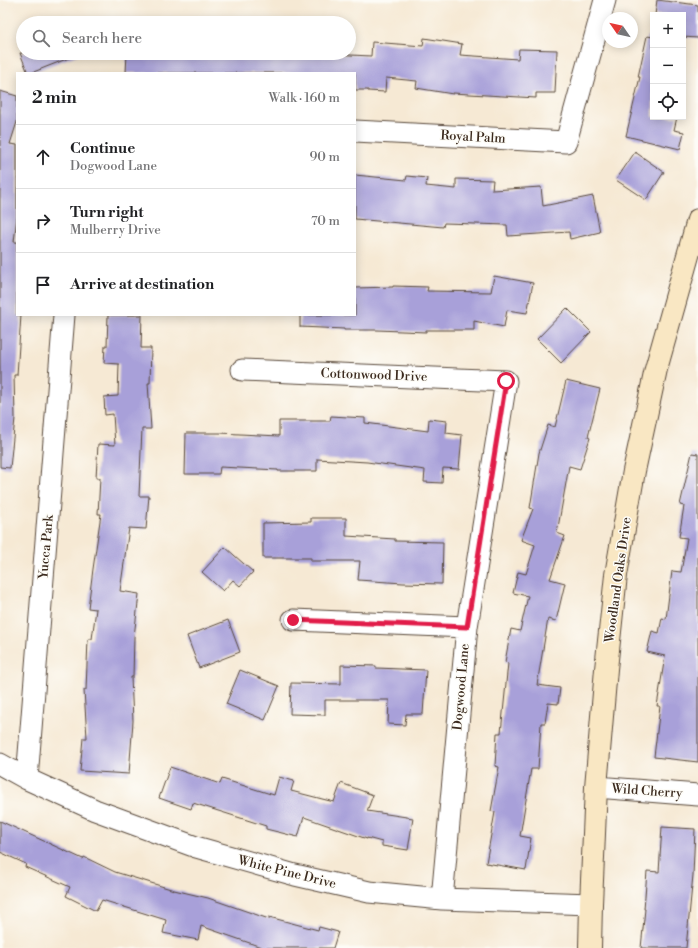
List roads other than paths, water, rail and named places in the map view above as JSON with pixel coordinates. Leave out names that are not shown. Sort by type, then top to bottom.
[{"type":"street","name":"Royal Palm","points":[[356,131],[566,142],[605,0]]},
{"type":"street","name":"Woodland Oaks Drive","points":[[590,948],[590,904],[596,787],[616,575],[634,471],[656,369],[698,220]]},
{"type":"street","name":"Yucca Park","points":[[27,779],[64,316]]},
{"type":"street","name":"Cottonwood Drive","points":[[242,370],[506,381]]},
{"type":"street","name":"Dogwood Lane","points":[[442,899],[467,627],[506,381]]},
{"type":"street","points":[[293,620],[467,627]]},
{"type":"street","name":"White Pine Drive","points":[[0,764],[27,779],[96,810],[196,848],[295,875],[369,892],[442,899],[590,904]]},
{"type":"street","name":"Wild Cherry","points":[[596,787],[698,795]]}]
